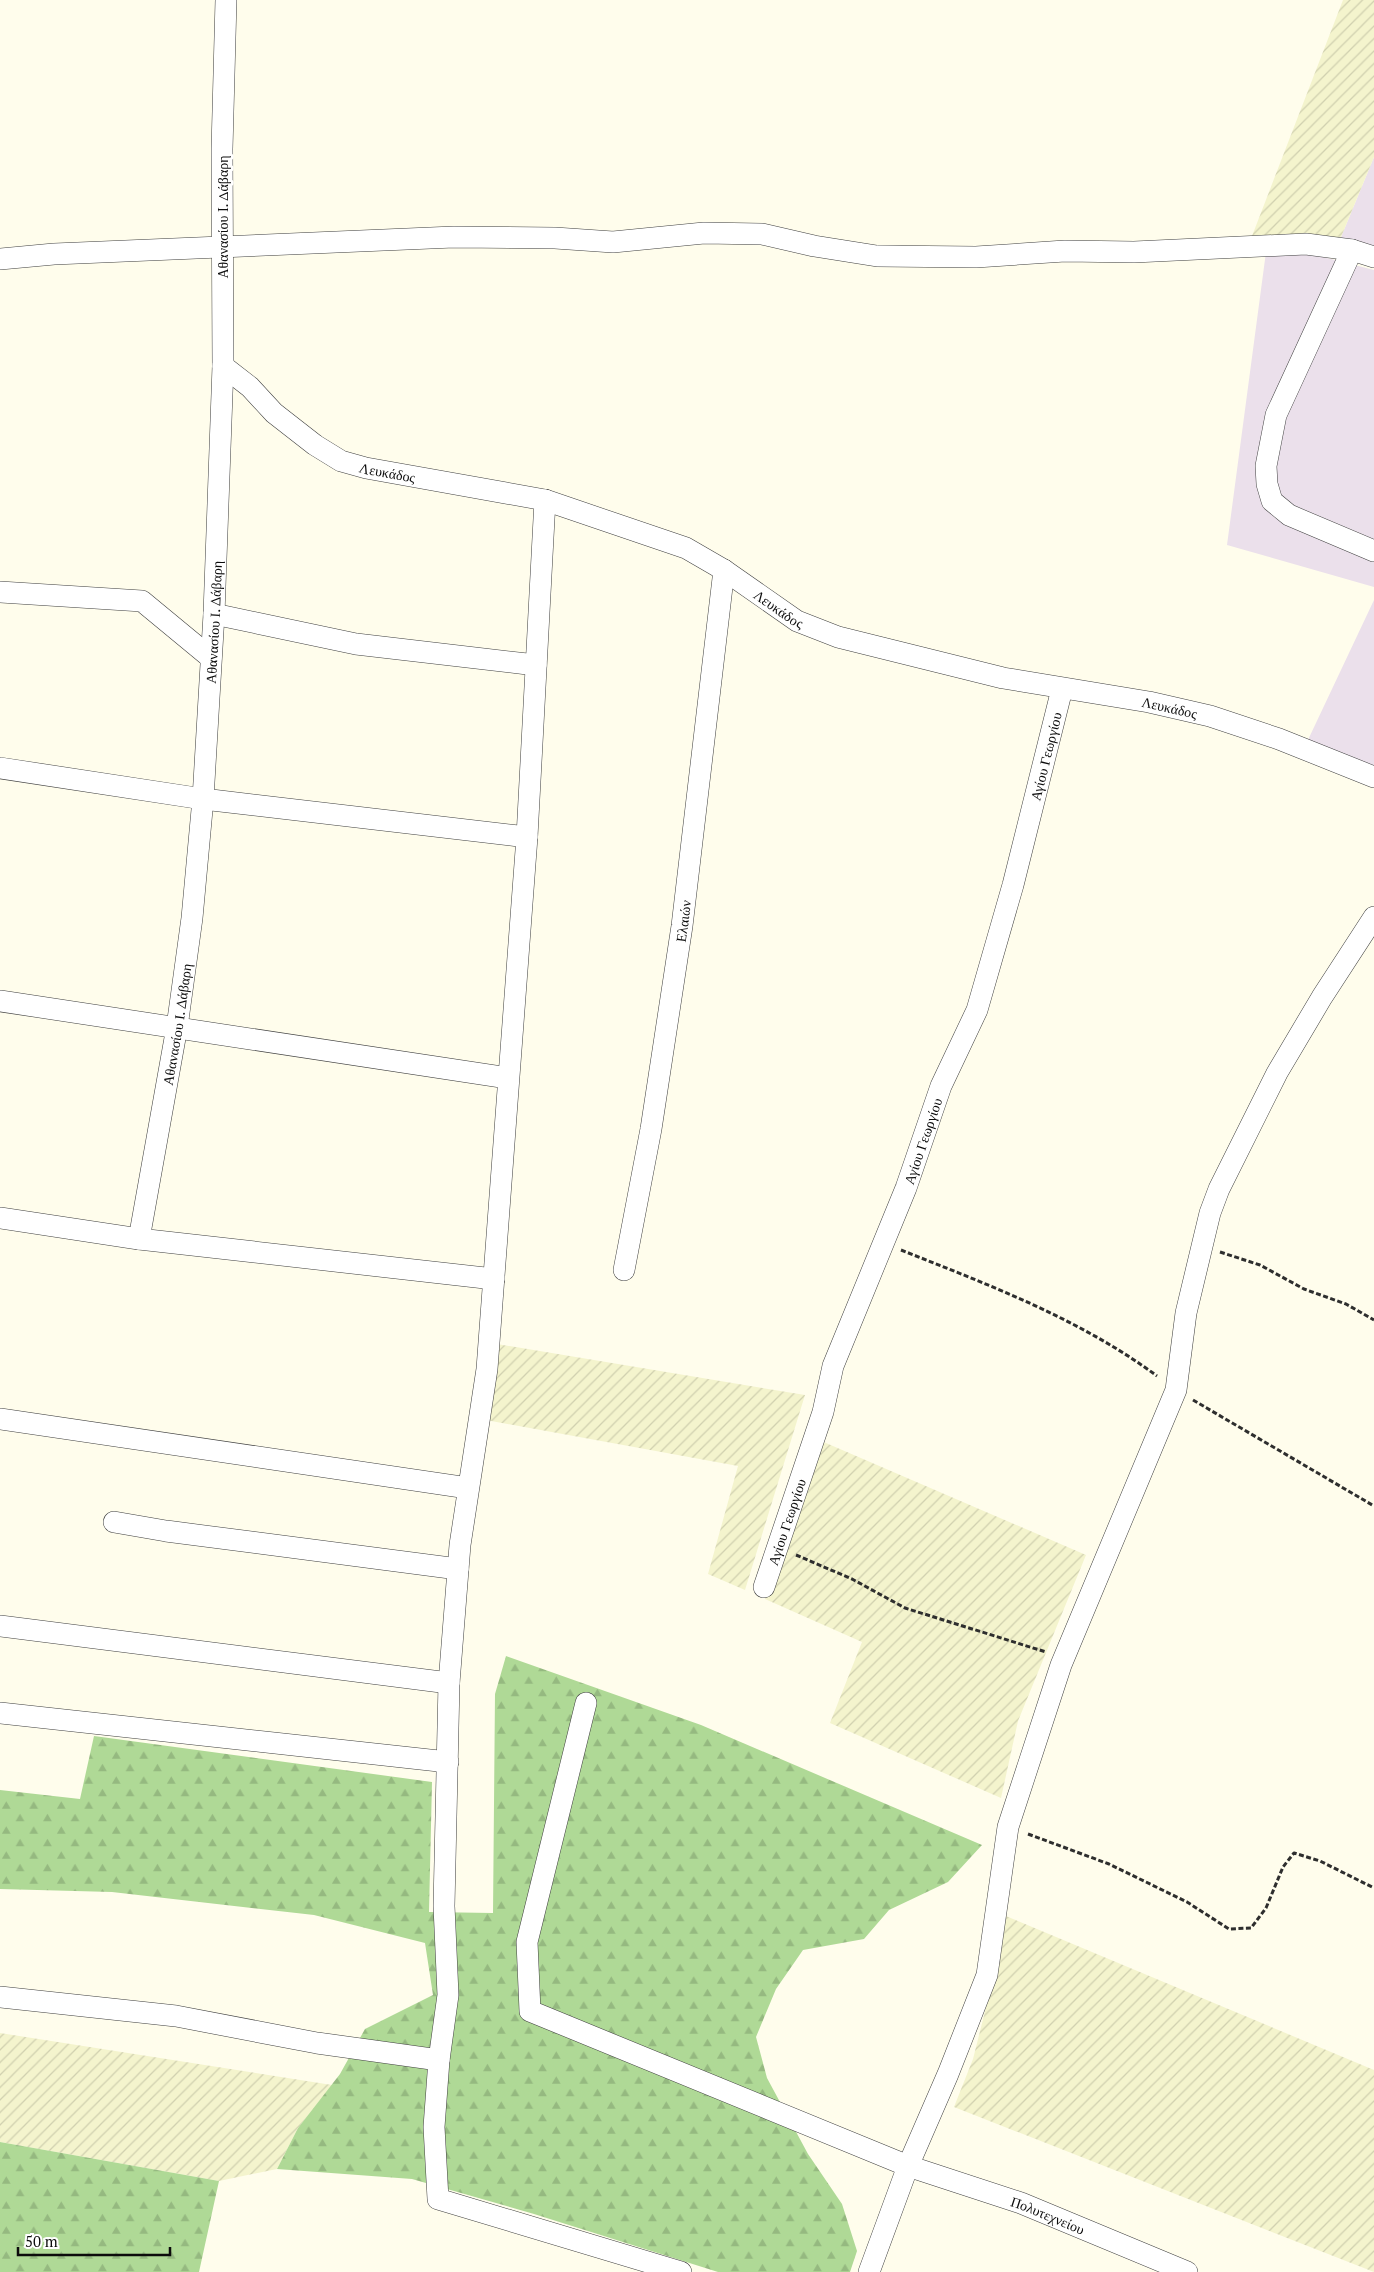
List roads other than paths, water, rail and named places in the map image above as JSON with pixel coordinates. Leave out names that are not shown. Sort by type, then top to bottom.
[{"type":"street","name":"Αθανασίου Ι. Δάβαρη","points":[[139,1239],[177,1027],[192,918],[203,799],[212,658],[223,366],[222,246],[226,0]]},
{"type":"street","points":[[0,259],[54,254],[454,237],[555,238],[613,242],[704,233],[762,234],[814,246],[877,256],[976,257],[1065,251],[1134,252],[1306,244],[1352,250],[1374,257]]},
{"type":"street","points":[[1352,250],[1276,416],[1266,466],[1267,484],[1272,501],[1289,515],[1374,551]]},
{"type":"street","name":"Λευκάδος","points":[[223,366],[250,387],[274,414],[340,461],[375,470],[545,500],[686,548],[724,570],[798,621],[838,637],[1003,678],[1149,702],[1210,716],[1279,739],[1374,777]]},
{"type":"street","points":[[545,500],[527,837],[487,1369],[468,1488],[458,1569],[449,1683],[444,1906],[448,1995],[439,2060],[434,2127],[438,2199],[681,2272]]},
{"type":"street","name":"Ελαιών","points":[[624,1270],[651,1128],[682,926],[704,725],[724,570]]},
{"type":"street","points":[[0,592],[142,601],[212,658]]},
{"type":"street","points":[[214,614],[356,644],[536,665]]},
{"type":"street","name":"Αγίου Γεωργίου","points":[[764,1587],[823,1412],[833,1366],[906,1188],[941,1086],[977,1010],[1018,867],[1062,689]]},
{"type":"street","points":[[0,768],[203,799],[527,837]]},
{"type":"street","points":[[869,2272],[908,2166],[948,2074],[987,1975],[1008,1827],[1064,1657],[1176,1390],[1186,1313],[1210,1213],[1218,1189],[1277,1073],[1322,996],[1374,917]]},
{"type":"street","points":[[0,1002],[508,1078]]},
{"type":"street","points":[[0,1218],[139,1239],[494,1279]]},
{"type":"street","points":[[0,1419],[468,1488]]},
{"type":"street","points":[[114,1522],[166,1531],[458,1569]]},
{"type":"street","points":[[0,1626],[449,1683]]},
{"type":"street","name":"Πολυτεχνείου","points":[[586,1703],[527,1942],[530,2011],[908,2166],[1021,2203],[1187,2272]]},
{"type":"street","points":[[0,1713],[448,1762]]},
{"type":"street","points":[[0,1997],[176,2016],[317,2043],[439,2060]]}]
